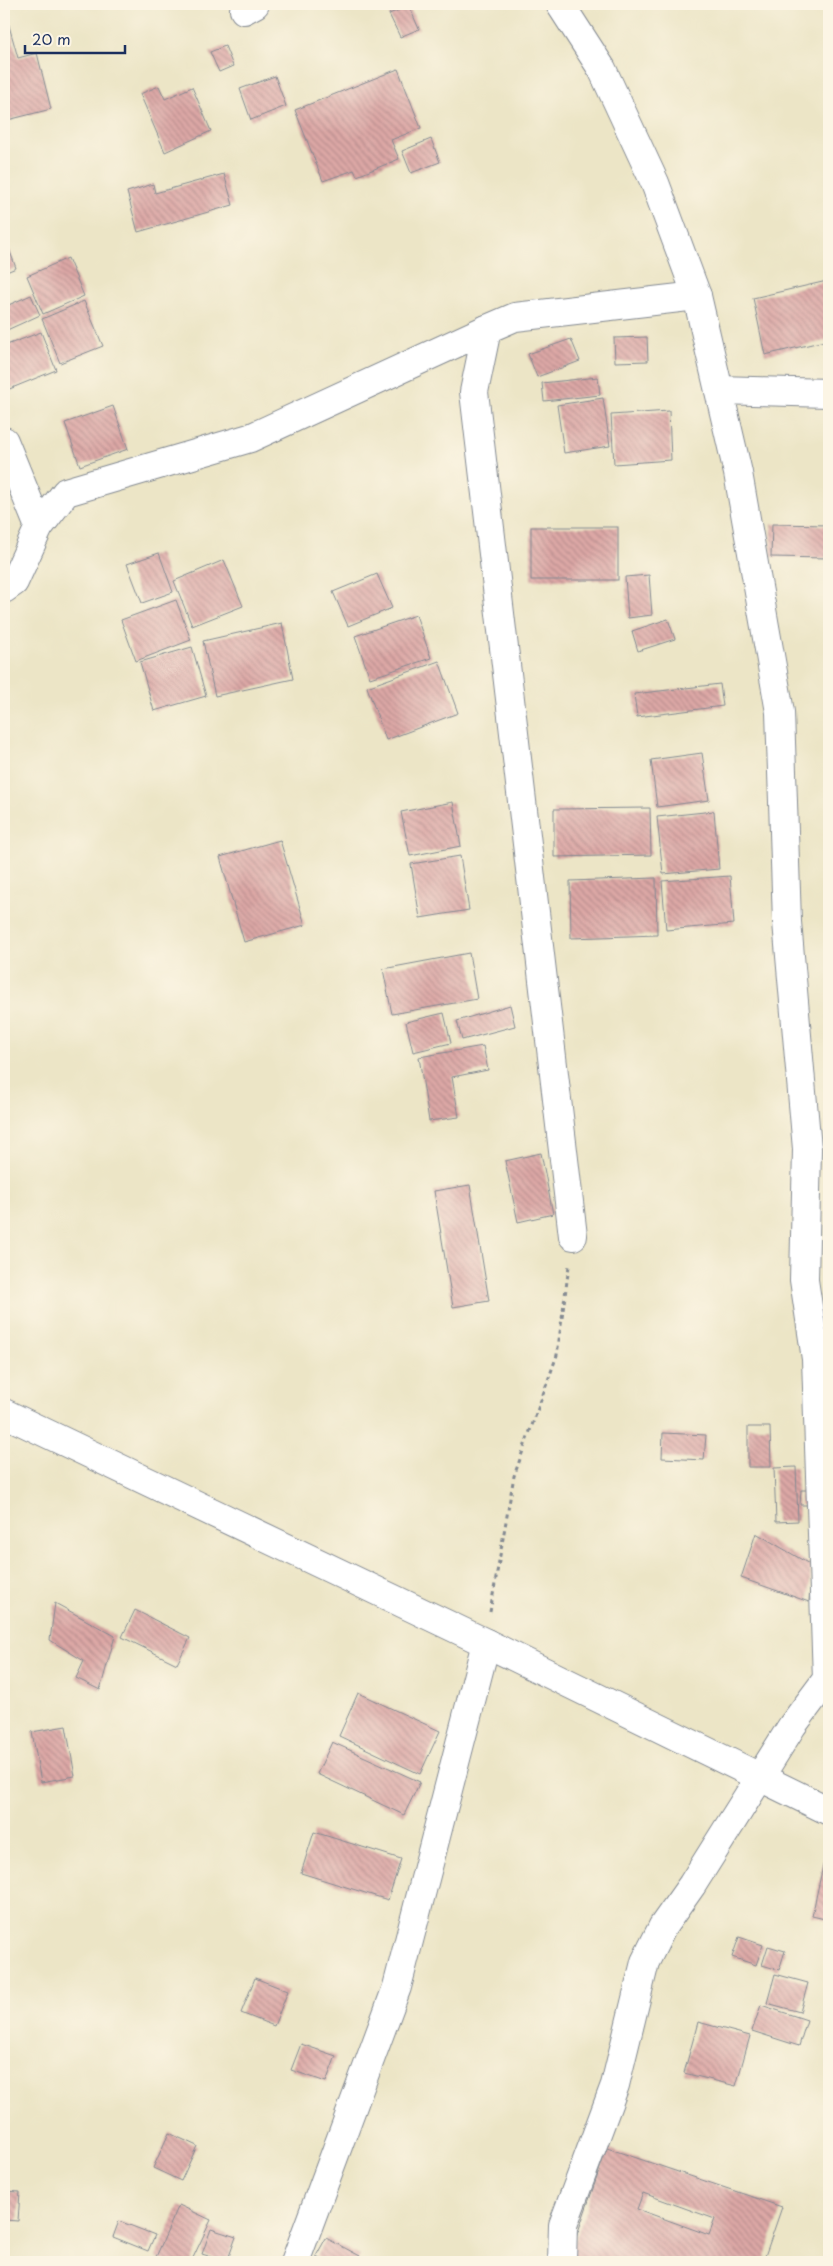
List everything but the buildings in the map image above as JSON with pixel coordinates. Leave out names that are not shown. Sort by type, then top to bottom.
[{"type":"street","points":[[560,4],[602,69],[655,183],[697,296],[738,473],[780,712],[787,922],[807,1149],[804,1280],[816,1359],[827,1610],[827,1679],[792,1726],[692,1885],[663,1926],[645,1962],[615,2085],[563,2225],[562,2262]]},
{"type":"street","points":[[4,589],[14,582],[39,528],[66,492],[250,438],[516,317],[697,296]]},
{"type":"street","points":[[487,329],[474,392],[573,1236]]},
{"type":"street","points":[[719,390],[829,393]]},
{"type":"street","points":[[4,441],[39,528]]},
{"type":"street","points":[[4,1412],[486,1643],[829,1811]]},
{"type":"street","points":[[295,2262],[397,1987],[486,1643]]},
{"type":"path","points":[[486,1643],[514,1476],[558,1355],[573,1236]]}]
